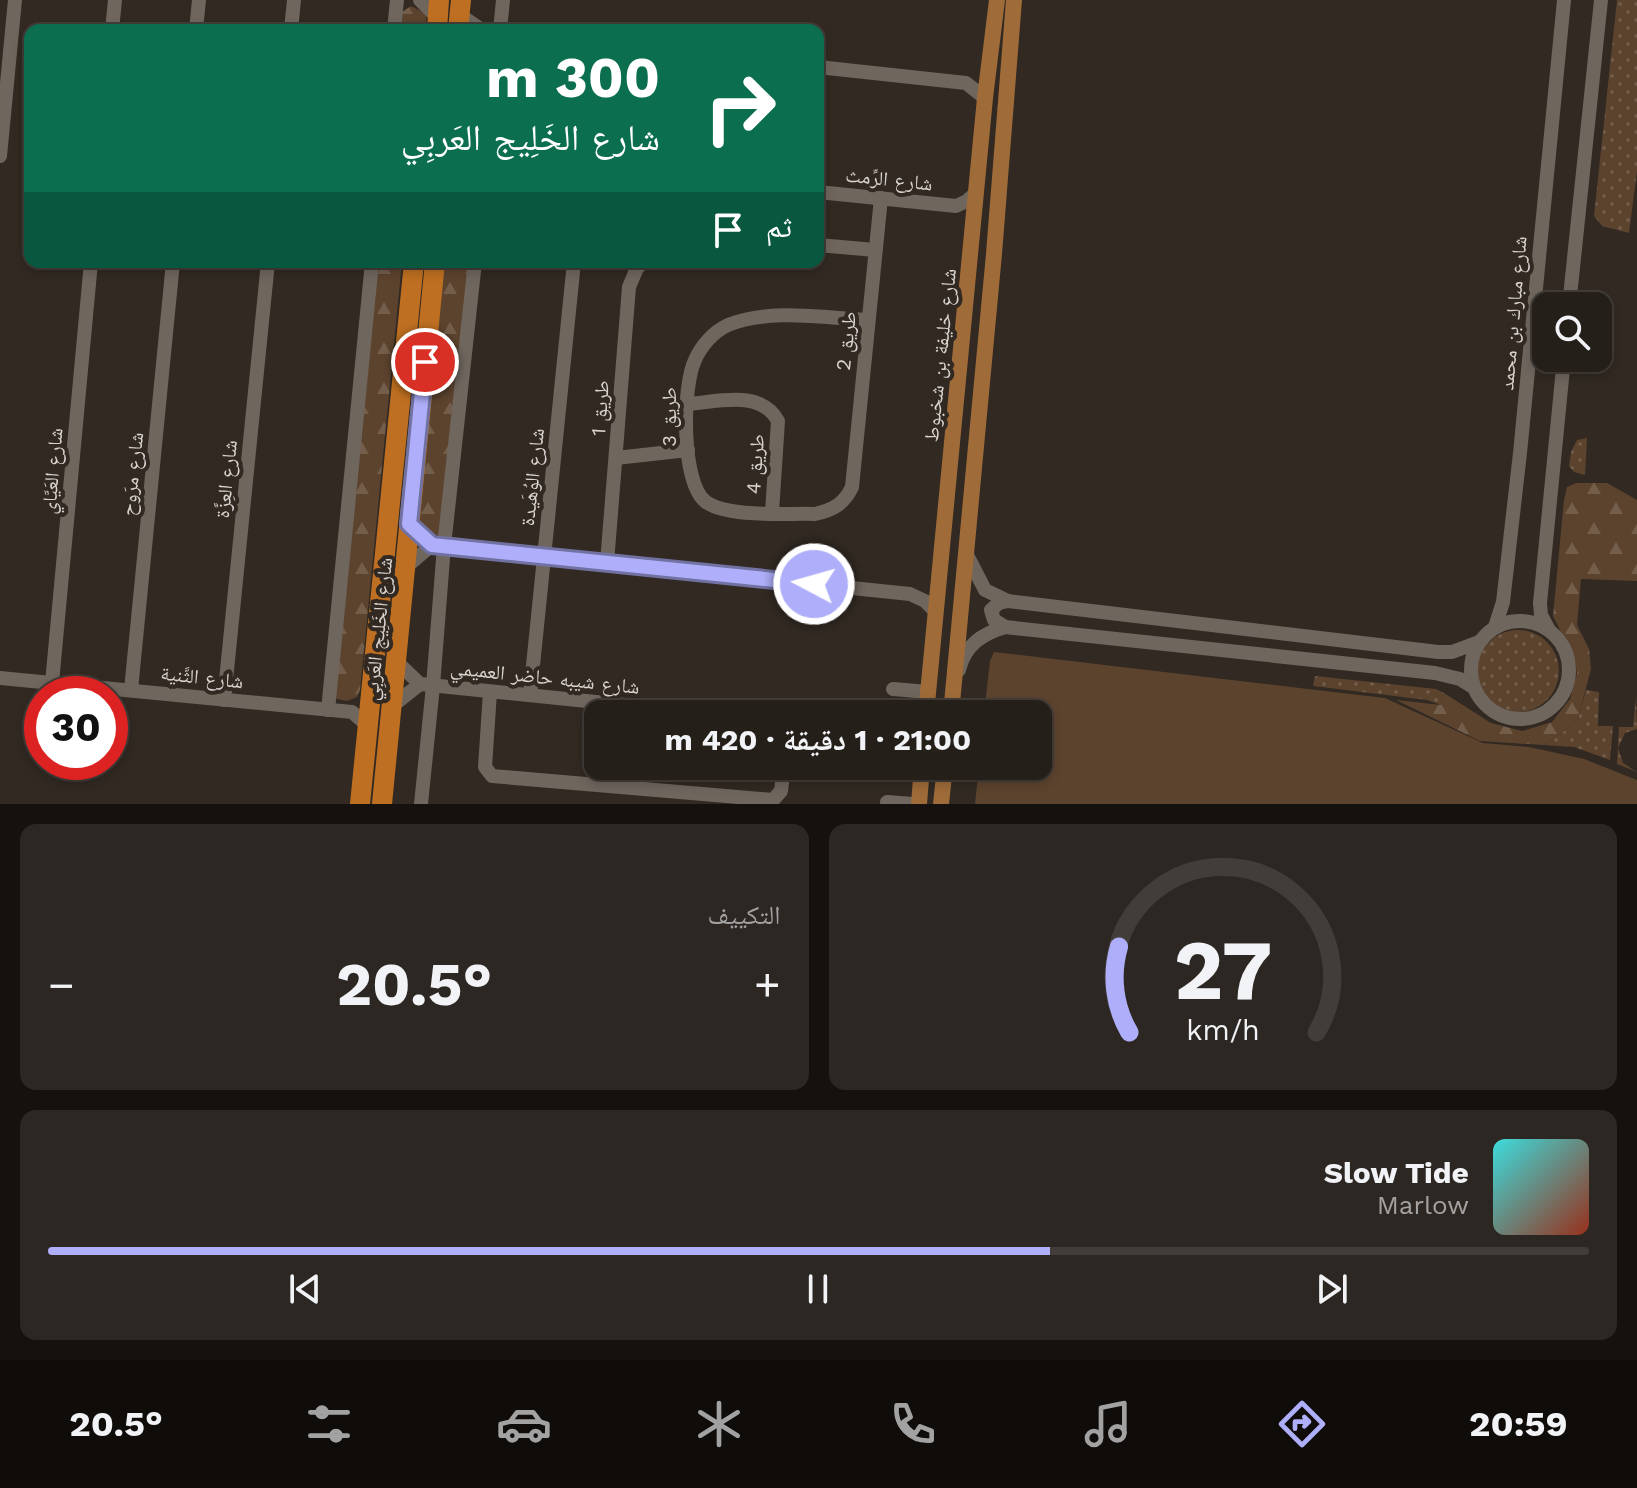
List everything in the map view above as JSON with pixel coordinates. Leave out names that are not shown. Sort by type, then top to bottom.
[{"type":"highway","name":"شارع الخَلِيج العَربِي","points":[[360,804],[413,268]]},
{"type":"highway","name":"شارع الخَلِيج العَربِي","points":[[382,804],[434,268]]},
{"type":"main road","name":"شارع خليفة بن شخبوط","points":[[927,700],[997,0]]},
{"type":"main road","points":[[953,700],[1014,0]]},
{"type":"main road","points":[[916,804],[920,780]]},
{"type":"main road","points":[[941,804],[944,780]]},
{"type":"street","points":[[0,156],[15,0]]},
{"type":"street","points":[[113,24],[115,0]]},
{"type":"street","points":[[197,24],[199,0]]},
{"type":"street","points":[[292,24],[294,0]]},
{"type":"street","points":[[395,24],[397,0]]},
{"type":"street","points":[[420,0],[438,16]]},
{"type":"street","points":[[501,24],[503,0]]},
{"type":"street","name":"شارع مبارك بن محمد","points":[[1495,627],[1503,602],[1564,0]]},
{"type":"street","points":[[1570,292],[1601,0]]},
{"type":"street","points":[[824,68],[966,83],[978,78],[989,67]]},
{"type":"street","points":[[966,83],[985,98]]},
{"type":"street","name":"شارع الرِّمث","points":[[824,193],[956,206],[977,192]]},
{"type":"street","name":"طريق 2","points":[[852,487],[881,198]]},
{"type":"street","name":"شارع الرِّمث","points":[[956,206],[973,223]]},
{"type":"street","points":[[824,246],[875,250]]},
{"type":"street","name":"شارع العَيَّاي","points":[[53,676],[90,268]]},
{"type":"street","name":"شارع مرَوح","points":[[131,690],[172,268]]},
{"type":"street","name":"شارع العِزَّة","points":[[224,700],[267,268]]},
{"type":"street","name":"شارع الخَلِيج العَربِي","points":[[328,710],[371,268]]},
{"type":"street","points":[[421,804],[426,685],[438,545],[474,268]]},
{"type":"street","name":"شارع الوُهَيدة","points":[[530,695],[573,268]]},
{"type":"street","name":"طريق 1","points":[[607,563],[629,287],[637,268]]},
{"type":"street","name":"طريق 3","points":[[852,487],[839,505],[815,514],[729,510],[704,500],[697,492],[691,475],[687,404],[693,363],[712,336],[727,326],[749,319],[777,317],[868,320]]},
{"type":"street","points":[[1549,630],[1522,621],[1495,627],[1479,642],[1472,656],[1470,672],[1473,687],[1481,702],[1494,713],[1510,719],[1527,720],[1549,710],[1565,691],[1569,675],[1564,650],[1543,620],[1540,603],[1563,372]]},
{"type":"street","name":"طريق 4","points":[[687,404],[739,400],[762,403],[772,411],[778,421],[772,512]]},
{"type":"street","points":[[616,458],[688,450]]},
{"type":"street","points":[[409,524],[438,545],[910,594],[925,601],[936,612]]},
{"type":"street","points":[[405,568],[438,545]]},
{"type":"street","points":[[966,551],[982,586],[1008,601],[1438,652],[1452,652],[1479,642]]},
{"type":"street","points":[[910,594],[930,584],[940,571]]},
{"type":"street","points":[[1008,601],[999,603],[991,610],[994,620],[1005,627],[1435,673],[1460,679],[1473,687]]},
{"type":"street","points":[[953,700],[960,664],[966,651],[982,636],[1005,627]]},
{"type":"street","points":[[396,661],[426,685]]},
{"type":"street","name":"شارع الثَّنية","points":[[0,678],[24,680]]},
{"type":"street","points":[[391,707],[426,685]]},
{"type":"street","name":"شارع شيبه حاضر العميمي","points":[[426,685],[584,701]]},
{"type":"street","points":[[893,689],[928,692]]},
{"type":"street","name":"شارع الثَّنية","points":[[128,690],[352,712]]},
{"type":"street","points":[[490,692],[485,767],[492,776],[773,800],[781,791],[782,780]]},
{"type":"street","points":[[368,726],[352,712],[371,698]]},
{"type":"street","points":[[887,800],[916,804]]},
{"type":"green space","points":[[1617,0],[1637,0],[1637,171],[1629,233],[1602,226],[1594,216]]},
{"type":"green space","points":[[411,6],[427,14],[426,24],[395,24],[396,16]]},
{"type":"green space","points":[[371,268],[401,268],[360,690],[357,697],[347,701],[337,699],[331,691]]},
{"type":"green space","points":[[442,268],[471,268],[440,535],[426,536],[416,521]]},
{"type":"green space","points":[[1587,438],[1585,475],[1574,472],[1569,466],[1577,440]]},
{"type":"green space","points":[[1576,483],[1607,483],[1637,500],[1637,581],[1581,579],[1577,625],[1589,649],[1591,669],[1577,722],[1544,745],[1480,741],[1396,700],[1441,705],[1444,693],[1491,723],[1522,731],[1552,722],[1570,699],[1577,673],[1575,660],[1553,616],[1564,500],[1567,487]]},
{"type":"green space","points":[[1518,630],[1534,633],[1547,642],[1556,655],[1559,671],[1556,687],[1547,700],[1534,709],[1518,712],[1502,709],[1489,700],[1480,687],[1477,671],[1480,655],[1489,642],[1502,633]]},
{"type":"green space","points":[[994,652],[1385,698],[1483,743],[1529,747],[1584,759],[1637,780],[1637,804],[975,804],[978,780],[1052,780],[1052,700],[986,700]]},
{"type":"green space","points":[[1315,676],[1436,689],[1444,693],[1441,705],[1427,700],[1313,686]]},
{"type":"green space","points":[[1586,690],[1599,692],[1598,726],[1613,726],[1610,760],[1574,747],[1544,745],[1577,722]]},
{"type":"green space","points":[[1636,697],[1637,729],[1625,733],[1618,748],[1623,763],[1637,772],[1617,764],[1619,727],[1633,727]]},
{"type":"route","points":[[425,362],[409,524],[432,545],[814,584]]}]
